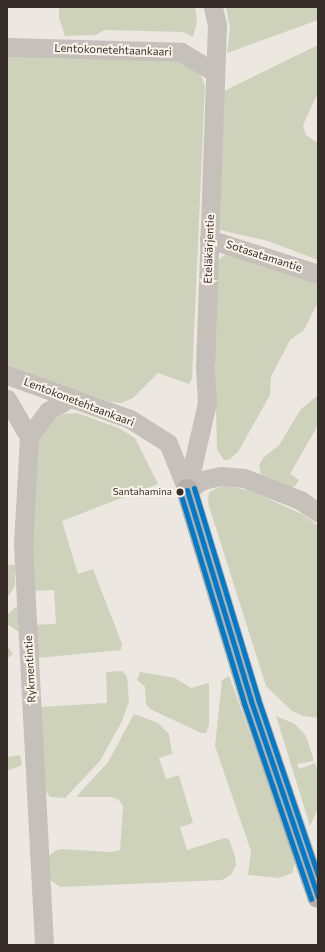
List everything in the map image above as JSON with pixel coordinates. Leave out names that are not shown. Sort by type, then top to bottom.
[{"type":"main road","points":[[187,490],[252,705],[318,897]]},
{"type":"street","name":"Eteläkärjentie","points":[[187,490],[207,403],[205,368],[209,239],[214,148],[214,72],[217,25],[213,7]]},
{"type":"street","name":"Lentokonetehtaankaari","points":[[7,47],[181,52],[214,72]]},
{"type":"street","name":"Sotasatamantie","points":[[209,239],[318,274]]},
{"type":"street","name":"Lentokonetehtaankaari","points":[[7,375],[130,419],[168,443],[187,490]]},
{"type":"street","points":[[7,399],[29,438],[48,411],[71,397]]},
{"type":"street","name":"Rykmentintie","points":[[29,438],[23,544],[44,945]]},
{"type":"street","points":[[187,490],[203,480],[221,476],[244,478],[300,500],[318,512]]},
{"type":"green space","points":[[59,7],[195,7],[197,22],[193,37],[183,32],[104,30],[96,35],[65,36],[59,18]]},
{"type":"green space","points":[[226,7],[318,7],[318,20],[227,53],[230,28]]},
{"type":"green space","points":[[318,45],[318,93],[303,125],[306,135],[318,143],[318,260],[268,241],[220,230],[222,92]]},
{"type":"green space","points":[[7,57],[175,60],[200,73],[205,85],[192,379],[189,384],[158,373],[133,398],[121,403],[111,402],[7,367]]},
{"type":"green space","points":[[227,253],[318,283],[318,302],[304,330],[290,340],[271,377],[270,395],[238,452],[229,460],[224,460],[217,450],[214,316],[217,261]]},
{"type":"green space","points":[[318,395],[318,425],[290,474],[299,480],[296,485],[292,488],[261,476],[259,465],[264,457],[279,445],[301,409]]},
{"type":"green space","points":[[77,413],[119,428],[135,438],[158,484],[62,521],[78,574],[93,569],[122,644],[121,650],[37,658],[31,625],[56,624],[54,590],[29,591],[34,468],[38,443],[44,430],[53,420],[64,414]]},
{"type":"green space","points":[[224,485],[251,491],[304,515],[318,526],[318,718],[303,716],[292,711],[266,686],[208,503],[209,492]]},
{"type":"green space","points":[[7,565],[15,565],[15,586],[7,598]]},
{"type":"green space","points":[[18,605],[19,632],[7,624],[7,615]]},
{"type":"green space","points":[[7,646],[13,654],[7,659]]},
{"type":"green space","points":[[122,671],[127,676],[129,701],[122,721],[100,761],[65,798],[50,797],[41,784],[40,707],[107,703],[106,672]]},
{"type":"green space","points":[[140,672],[175,678],[191,688],[209,683],[209,725],[206,733],[201,733],[150,709],[146,704],[145,687],[137,680]]},
{"type":"green space","points":[[229,676],[296,859],[292,873],[279,878],[248,875],[251,851],[215,746],[222,680]]},
{"type":"green space","points":[[134,714],[158,723],[169,734],[172,754],[159,758],[166,779],[179,775],[193,823],[180,827],[187,850],[225,838],[229,839],[235,856],[236,865],[231,875],[222,880],[60,887],[49,879],[46,868],[49,856],[55,851],[61,849],[111,852],[120,850],[123,806],[119,800],[111,797],[76,797],[108,762]]},
{"type":"green space","points":[[276,716],[295,724],[306,736],[314,761],[297,764],[299,769],[315,763],[318,772],[318,809],[310,826]]},
{"type":"green space","points":[[20,755],[22,765],[7,771],[7,757]]},
{"type":"transit line","points":[[194,488],[258,699],[318,875]]},
{"type":"transit line","points":[[187,490],[251,701],[318,897]]},
{"type":"transit line","points":[[180,492],[244,703],[311,899]]},
{"type":"place","name":"Santahamina","points":[[180,492]]}]
